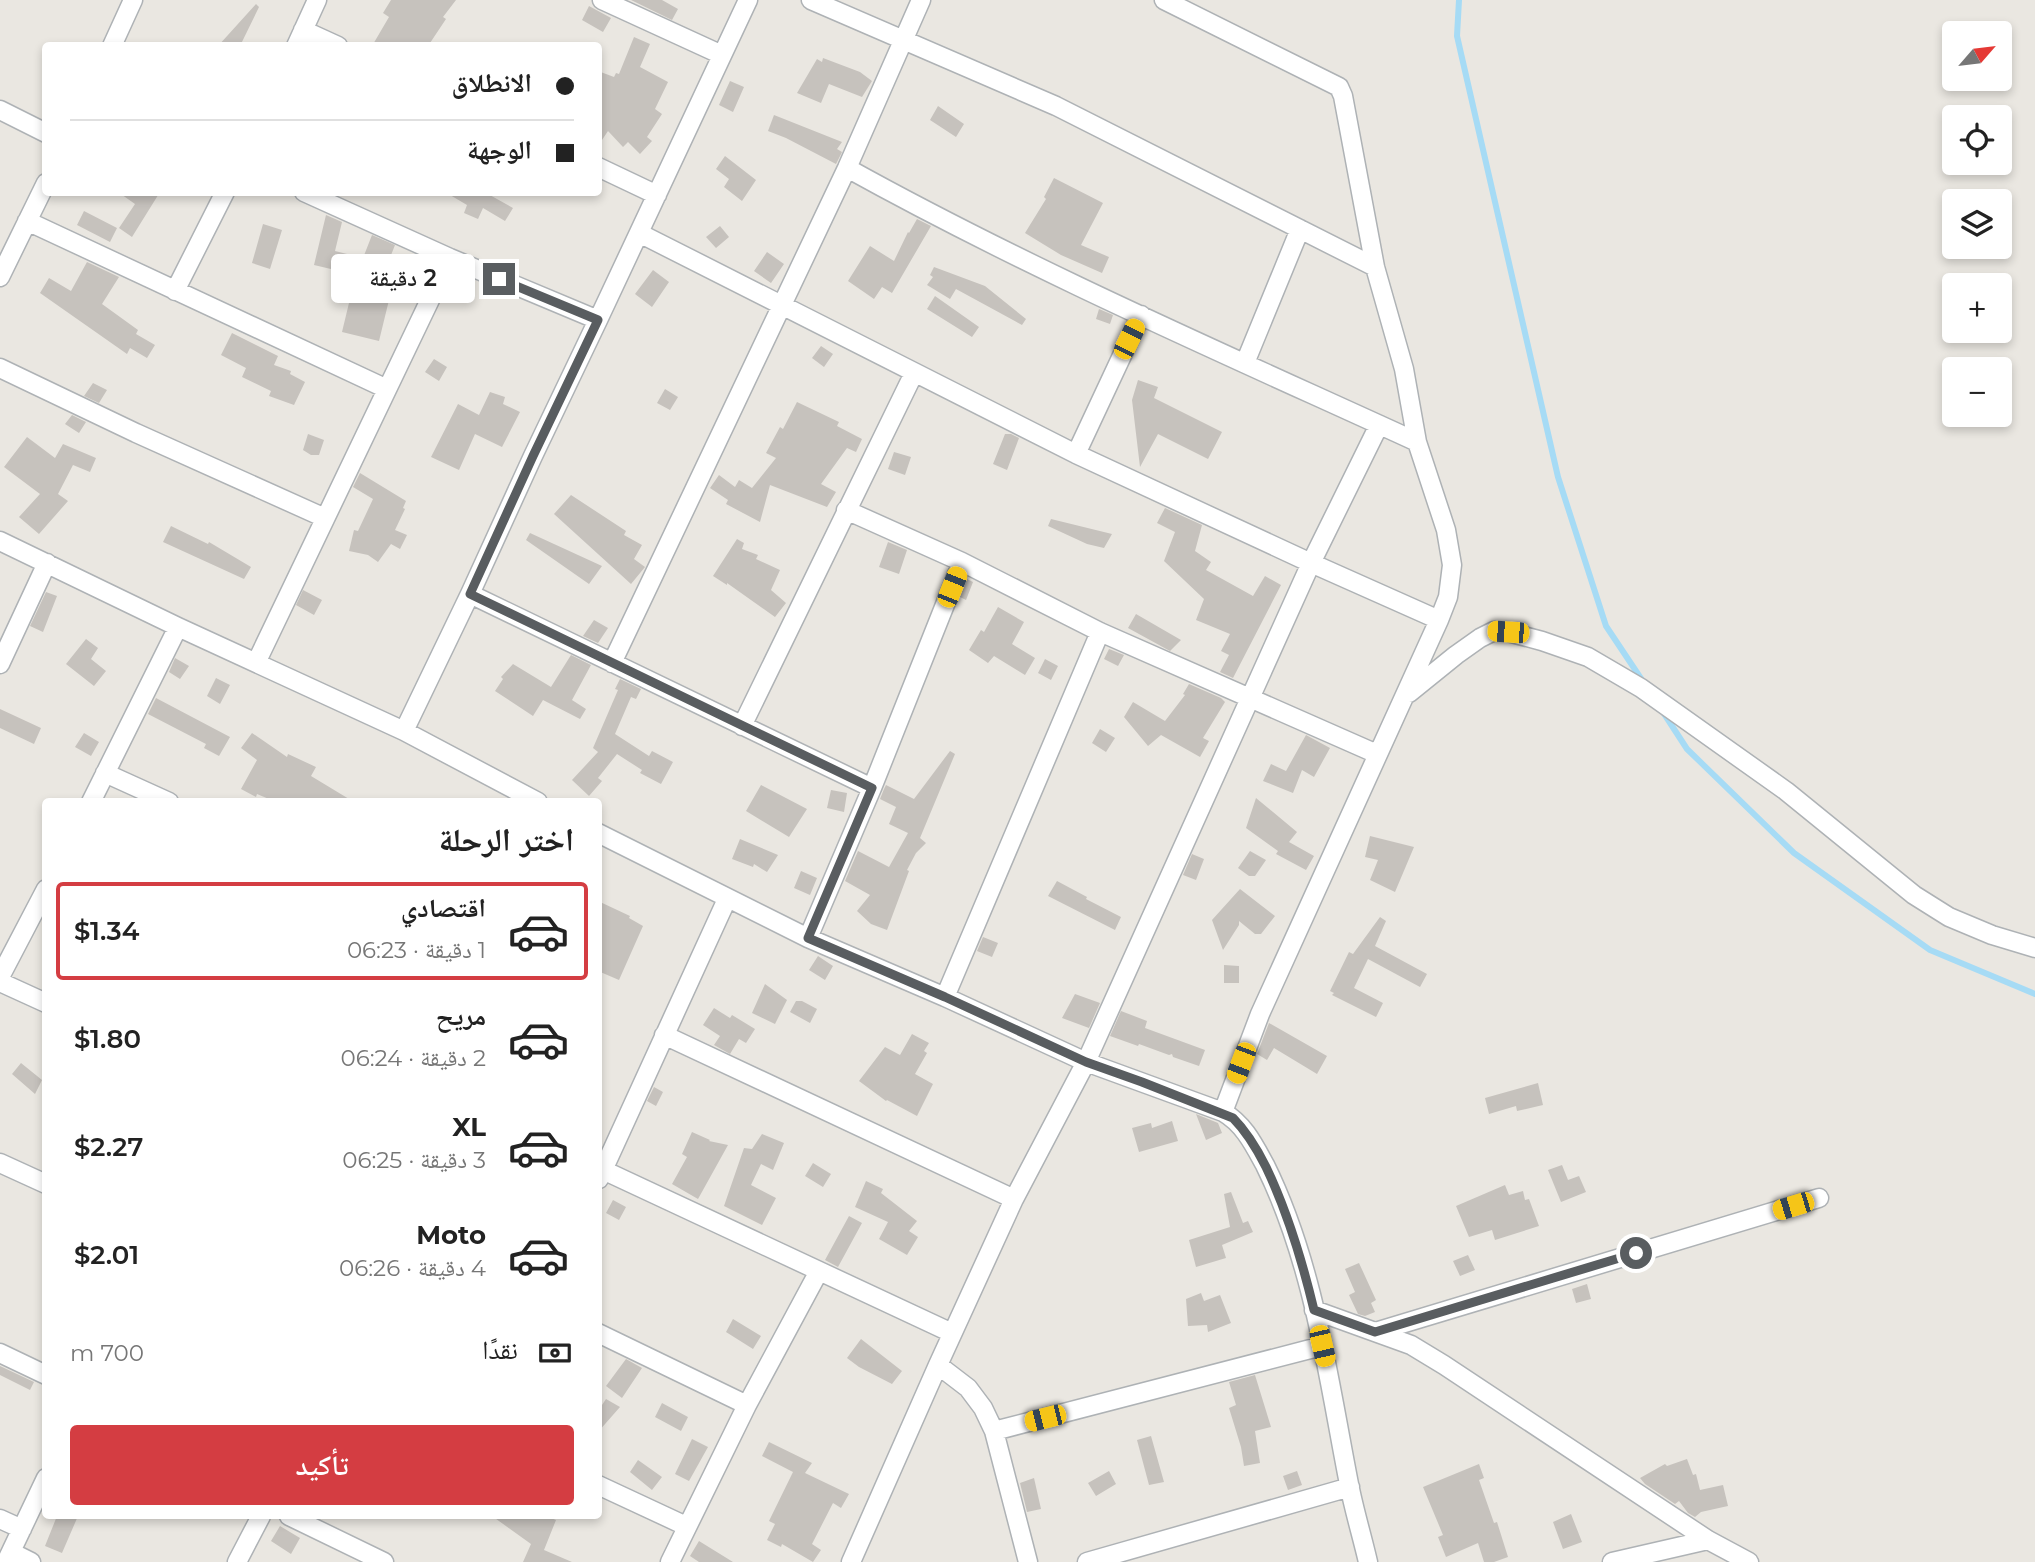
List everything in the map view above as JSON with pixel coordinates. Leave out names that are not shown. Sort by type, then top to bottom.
[{"type":"street","points":[[114,42],[133,0]]},
{"type":"street","points":[[317,0],[299,38],[318,42]]},
{"type":"street","points":[[602,0],[722,55]]},
{"type":"street","points":[[404,731],[748,0]]},
{"type":"street","points":[[811,0],[1056,106],[1374,267]]},
{"type":"street","points":[[612,663],[847,167],[921,0]]},
{"type":"street","points":[[1164,0],[1339,87],[1343,96],[1374,267],[1404,369],[1417,442],[1446,530],[1452,565],[1448,597],[1439,620],[1260,1014],[1223,1112]]},
{"type":"street","points":[[0,110],[42,131]]},
{"type":"street","points":[[847,167],[915,205],[1060,278],[1417,442]]},
{"type":"street","points":[[602,169],[657,195]]},
{"type":"street","points":[[0,277],[42,191]]},
{"type":"street","points":[[175,290],[223,196]]},
{"type":"street","points":[[313,196],[450,258],[598,320]]},
{"type":"street","points":[[27,221],[387,389]]},
{"type":"street","points":[[1245,363],[1300,229]]},
{"type":"street","points":[[639,233],[1076,454],[1439,620]]},
{"type":"street","points":[[256,663],[450,258]]},
{"type":"street","points":[[1076,454],[1141,315]]},
{"type":"street","points":[[0,368],[325,518]]},
{"type":"street","points":[[742,726],[915,373]]},
{"type":"street","points":[[851,1562],[1014,1199],[1086,1062],[1311,563],[1379,425]]},
{"type":"street","points":[[846,510],[962,562],[1100,632],[1377,754]]},
{"type":"street","points":[[0,541],[404,731],[530,798]]},
{"type":"street","points":[[808,938],[872,788],[962,562]]},
{"type":"street","points":[[0,664],[47,563]]},
{"type":"street","points":[[470,594],[872,788]]},
{"type":"street","points":[[93,798],[178,627]]},
{"type":"street","points":[[1406,695],[1456,655],[1494,631],[1542,641],[1588,657],[1641,688],[1786,791],[1913,895],[1949,917],[1992,935],[2035,948]]},
{"type":"street","points":[[945,997],[1100,632]]},
{"type":"street","points":[[105,774],[160,798]]},
{"type":"street","points":[[602,835],[808,938],[1086,1062],[1223,1112],[1242,1126],[1281,1198],[1301,1256],[1368,1562]]},
{"type":"street","points":[[42,897],[0,980],[42,1001]]},
{"type":"street","points":[[602,1172],[727,899]]},
{"type":"street","points":[[664,1035],[1014,1199]]},
{"type":"street","points":[[0,1163],[42,1182]]},
{"type":"street","points":[[602,1174],[819,1270],[952,1333]]},
{"type":"street","points":[[1375,1332],[1819,1198]]},
{"type":"street","points":[[670,1562],[747,1405],[819,1270]]},
{"type":"street","points":[[1314,1310],[1411,1345],[1708,1540],[1749,1562]]},
{"type":"street","points":[[602,1335],[747,1405]]},
{"type":"street","points":[[994,1431],[1322,1346]]},
{"type":"street","points":[[0,1353],[42,1373]]},
{"type":"street","points":[[938,1365],[968,1388],[983,1408],[994,1431],[1028,1562]]},
{"type":"street","points":[[31,1562],[9,1557],[42,1486]]},
{"type":"street","points":[[602,1487],[686,1526]]},
{"type":"street","points":[[1087,1562],[1350,1487]]},
{"type":"street","points":[[0,1519],[22,1529]]},
{"type":"street","points":[[237,1562],[259,1519]]},
{"type":"street","points":[[295,1519],[384,1562]]},
{"type":"street","points":[[1612,1562],[1708,1540]]},
{"type":"building","points":[[391,0],[456,0],[443,17],[446,19],[431,42],[374,42],[389,17],[383,13]]},
{"type":"building","points":[[631,0],[662,0],[678,9],[672,20]]},
{"type":"building","points":[[256,4],[259,7],[242,42],[222,42]]},
{"type":"building","points":[[589,6],[611,18],[603,32],[582,20]]},
{"type":"building","points":[[634,37],[650,44],[640,67],[668,82],[655,109],[662,114],[647,137],[652,141],[640,154],[628,142],[623,147],[608,131],[602,140],[602,72],[614,77],[616,73],[619,74]]},
{"type":"building","points":[[823,58],[860,72],[872,81],[862,97],[829,84],[821,103],[797,93],[817,59],[822,62]]},
{"type":"building","points":[[730,81],[744,87],[733,112],[719,105]]},
{"type":"building","points":[[938,106],[964,124],[956,137],[930,120]]},
{"type":"building","points":[[774,115],[842,142],[837,149],[842,152],[836,164],[768,131]]},
{"type":"building","points":[[725,156],[756,180],[742,201],[724,187],[729,179],[716,169]]},
{"type":"building","points":[[1054,178],[1103,203],[1081,245],[1109,257],[1102,273],[1061,255],[1025,233],[1046,199],[1044,197]]},
{"type":"building","points":[[124,196],[158,196],[132,237],[119,228],[135,204]]},
{"type":"building","points":[[452,196],[492,196],[513,208],[505,221],[483,208],[478,219],[464,213],[467,205]]},
{"type":"building","points":[[84,211],[117,228],[110,242],[77,225]]},
{"type":"building","points":[[326,215],[342,222],[335,251],[363,258],[372,235],[395,245],[378,298],[389,300],[379,341],[342,332],[355,278],[351,277],[352,274],[314,265]]},
{"type":"building","points":[[917,219],[931,226],[892,293],[882,287],[874,299],[848,281],[870,246],[894,261]]},
{"type":"building","points":[[263,224],[282,230],[270,269],[252,263]]},
{"type":"building","points":[[720,226],[729,237],[716,248],[706,237]]},
{"type":"building","points":[[767,252],[784,264],[771,283],[754,271]]},
{"type":"building","points":[[87,262],[119,277],[102,304],[138,330],[136,334],[155,345],[147,358],[130,348],[127,354],[40,293],[49,278],[71,291]]},
{"type":"building","points":[[934,267],[985,286],[1026,319],[1022,325],[956,289],[950,299],[927,285],[933,277],[930,275]]},
{"type":"building","points":[[653,270],[669,282],[652,307],[635,294]]},
{"type":"building","points":[[935,296],[979,327],[972,337],[927,309]]},
{"type":"building","points":[[1099,309],[1113,315],[1110,324],[1096,319]]},
{"type":"building","points":[[232,333],[278,356],[274,365],[291,371],[290,374],[305,382],[294,405],[269,396],[271,391],[242,377],[246,368],[221,355]]},
{"type":"building","points":[[821,346],[833,354],[824,367],[812,358]]},
{"type":"building","points":[[434,359],[447,367],[439,381],[425,372]]},
{"type":"building","points":[[1138,380],[1158,387],[1154,398],[1222,432],[1208,459],[1158,434],[1140,467],[1132,400]]},
{"type":"building","points":[[93,383],[107,390],[99,403],[84,396]]},
{"type":"building","points":[[665,389],[678,397],[670,410],[657,403]]},
{"type":"building","points":[[490,392],[505,397],[503,404],[520,412],[502,447],[475,434],[459,470],[431,457],[458,404],[479,415]]},
{"type":"building","points":[[797,402],[839,422],[837,426],[862,439],[856,452],[847,448],[821,484],[836,492],[827,507],[770,485],[760,522],[726,504],[728,500],[710,488],[719,475],[735,487],[739,480],[752,488],[776,458],[766,453]]},
{"type":"building","points":[[72,415],[86,422],[79,433],[65,424]]},
{"type":"building","points":[[308,434],[324,440],[319,455],[311,455],[303,450]]},
{"type":"building","points":[[1005,434],[1019,438],[1007,470],[993,464]]},
{"type":"building","points":[[27,437],[55,458],[63,444],[96,458],[90,472],[73,465],[58,494],[68,501],[39,534],[19,517],[40,494],[4,467]]},
{"type":"building","points":[[894,452],[911,457],[905,475],[888,469]]},
{"type":"building","points":[[360,473],[406,501],[395,530],[407,535],[400,549],[391,544],[378,562],[368,555],[349,551],[354,530],[358,531],[373,499],[353,487]]},
{"type":"building","points":[[571,495],[626,531],[624,535],[642,545],[634,559],[645,567],[631,584],[554,514]]},
{"type":"building","points":[[1165,508],[1202,525],[1195,551],[1211,562],[1206,570],[1253,596],[1265,576],[1281,585],[1233,678],[1220,672],[1229,655],[1221,651],[1230,634],[1196,620],[1204,599],[1164,561],[1175,532],[1157,523]]},
{"type":"building","points":[[1051,519],[1112,534],[1104,548],[1087,544],[1048,526]]},
{"type":"building","points":[[171,526],[208,544],[209,542],[251,567],[244,579],[163,542]]},
{"type":"building","points":[[530,533],[602,566],[589,584],[526,540]]},
{"type":"building","points":[[737,539],[744,543],[742,549],[758,555],[756,559],[780,570],[771,590],[786,603],[775,617],[713,576]]},
{"type":"building","points":[[888,542],[907,550],[899,574],[879,567]]},
{"type":"building","points":[[967,579],[973,582],[966,600],[960,597]]},
{"type":"building","points":[[303,590],[322,600],[314,615],[296,605]]},
{"type":"building","points":[[46,592],[57,596],[43,632],[30,626]]},
{"type":"building","points":[[998,607],[1024,622],[1012,644],[1035,658],[1025,675],[994,656],[988,663],[969,650],[981,630],[984,632]]},
{"type":"building","points":[[1136,614],[1181,640],[1170,651],[1128,628]]},
{"type":"building","points":[[594,620],[608,628],[598,643],[583,636]]},
{"type":"building","points":[[86,639],[98,648],[91,659],[106,671],[94,686],[66,664]]},
{"type":"building","points":[[1109,649],[1124,655],[1118,666],[1104,659]]},
{"type":"building","points":[[571,655],[591,665],[572,700],[586,709],[580,719],[543,700],[533,716],[495,691],[503,679],[501,677],[513,664],[551,687]]},
{"type":"building","points":[[175,658],[189,666],[180,679],[169,672]]},
{"type":"building","points":[[1045,659],[1058,666],[1051,680],[1038,673]]},
{"type":"building","points":[[216,678],[230,685],[220,704],[207,696]]},
{"type":"building","points":[[620,679],[641,689],[636,699],[631,697],[615,734],[649,756],[652,751],[673,762],[661,784],[640,773],[642,770],[617,754],[598,778],[602,781],[589,796],[572,780],[598,752],[593,748],[618,690],[615,689]]},
{"type":"building","points":[[1189,684],[1225,702],[1203,738],[1209,741],[1200,757],[1161,735],[1148,746],[1124,717],[1133,702],[1165,721],[1185,695],[1183,694]]},
{"type":"building","points":[[156,698],[230,737],[219,756],[204,748],[206,744],[148,714]]},
{"type":"building","points":[[0,709],[41,728],[34,744],[0,728]]},
{"type":"building","points":[[1100,729],[1115,738],[1106,752],[1092,743]]},
{"type":"building","points":[[84,733],[99,742],[91,756],[75,747]]},
{"type":"building","points":[[252,733],[287,757],[288,754],[316,767],[311,776],[347,798],[266,798],[257,794],[256,797],[241,789],[257,760],[241,748]]},
{"type":"building","points":[[1306,735],[1330,748],[1314,777],[1302,770],[1293,793],[1263,781],[1271,764],[1286,771]]},
{"type":"building","points":[[950,751],[955,754],[920,838],[926,843],[916,853],[907,870],[909,871],[887,930],[871,924],[857,911],[870,895],[845,881],[858,851],[889,867],[908,833],[889,824],[896,807],[880,799],[884,789],[886,785],[914,799]]},
{"type":"building","points":[[761,785],[807,809],[789,837],[746,811]]},
{"type":"building","points":[[831,790],[847,793],[844,812],[827,808]]},
{"type":"building","points":[[1256,798],[1297,832],[1289,842],[1314,856],[1306,870],[1276,854],[1278,851],[1246,828]]},
{"type":"building","points":[[1370,836],[1414,847],[1395,892],[1370,880],[1378,860],[1365,857]]},
{"type":"building","points":[[740,839],[778,855],[767,872],[754,864],[753,867],[732,859]]},
{"type":"building","points":[[1250,851],[1266,860],[1255,876],[1249,876],[1238,868]]},
{"type":"building","points":[[1192,854],[1204,859],[1196,880],[1183,875]]},
{"type":"building","points":[[801,871],[817,878],[810,895],[794,888]]},
{"type":"building","points":[[1057,881],[1121,917],[1115,930],[1048,896]]},
{"type":"building","points":[[1240,889],[1275,916],[1261,934],[1255,934],[1239,921],[1223,950],[1212,920]]},
{"type":"building","points":[[602,903],[630,916],[629,918],[643,926],[619,980],[602,973]]},
{"type":"building","points":[[1380,917],[1386,921],[1375,946],[1427,974],[1420,987],[1368,959],[1354,988],[1383,1003],[1376,1017],[1332,995],[1334,993],[1330,991],[1349,952],[1353,954]]},
{"type":"building","points":[[983,937],[998,943],[992,957],[977,951]]},
{"type":"building","points":[[818,956],[833,966],[825,980],[809,970]]},
{"type":"building","points":[[1224,965],[1239,966],[1239,983],[1224,983]]},
{"type":"building","points":[[765,984],[787,1000],[775,1024],[752,1013]]},
{"type":"building","points":[[1075,994],[1100,1003],[1089,1028],[1062,1018]]},
{"type":"building","points":[[796,1001],[802,1001],[817,1009],[810,1023],[790,1012]]},
{"type":"building","points":[[714,1008],[755,1029],[746,1043],[739,1039],[730,1054],[714,1045],[720,1036],[703,1025]]},
{"type":"building","points":[[1121,1011],[1147,1021],[1145,1028],[1205,1050],[1199,1066],[1173,1057],[1172,1054],[1110,1036]]},
{"type":"building","points":[[1269,1023],[1327,1056],[1317,1074],[1274,1048],[1267,1060],[1257,1054]]},
{"type":"building","points":[[912,1034],[929,1043],[924,1051],[927,1053],[915,1074],[933,1084],[917,1116],[886,1101],[859,1081],[885,1047],[900,1055]]},
{"type":"building","points":[[21,1063],[42,1080],[35,1094],[12,1074]]},
{"type":"building","points":[[1538,1083],[1543,1105],[1517,1111],[1516,1106],[1489,1114],[1485,1098]]},
{"type":"building","points":[[654,1087],[663,1092],[656,1106],[647,1101]]},
{"type":"building","points":[[1196,1114],[1218,1123],[1222,1133],[1206,1140]]},
{"type":"building","points":[[1172,1121],[1178,1141],[1139,1152],[1132,1128],[1151,1123],[1152,1128]]},
{"type":"building","points":[[692,1132],[709,1141],[728,1145],[698,1199],[672,1184],[687,1157],[682,1154]]},
{"type":"building","points":[[762,1134],[784,1143],[773,1170],[761,1164],[751,1185],[776,1198],[762,1225],[724,1206],[744,1148],[752,1149]]},
{"type":"building","points":[[813,1163],[831,1174],[823,1187],[805,1176]]},
{"type":"building","points":[[1562,1165],[1568,1180],[1579,1176],[1586,1192],[1561,1202],[1548,1170]]},
{"type":"building","points":[[866,1181],[883,1189],[881,1193],[917,1221],[909,1231],[918,1237],[907,1255],[879,1239],[888,1222],[855,1207]]},
{"type":"building","points":[[1505,1185],[1509,1195],[1523,1191],[1525,1200],[1529,1199],[1539,1226],[1495,1240],[1492,1230],[1469,1237],[1456,1206]]},
{"type":"building","points":[[1231,1192],[1243,1223],[1248,1221],[1253,1232],[1222,1245],[1226,1258],[1196,1267],[1189,1240],[1230,1227],[1224,1194]]},
{"type":"building","points":[[613,1200],[626,1207],[619,1220],[606,1213]]},
{"type":"building","points":[[849,1216],[862,1223],[838,1267],[825,1260]]},
{"type":"building","points":[[1468,1255],[1475,1270],[1460,1276],[1453,1261]]},
{"type":"building","points":[[1359,1263],[1376,1300],[1371,1303],[1375,1312],[1365,1316],[1358,1314],[1349,1295],[1355,1292],[1345,1269]]},
{"type":"building","points":[[1587,1284],[1591,1299],[1576,1303],[1572,1289]]},
{"type":"building","points":[[1201,1293],[1204,1301],[1220,1295],[1231,1323],[1208,1332],[1207,1325],[1188,1326],[1186,1299]]},
{"type":"building","points":[[733,1319],[761,1336],[753,1349],[726,1332]]},
{"type":"building","points":[[861,1339],[902,1371],[892,1384],[847,1358]]},
{"type":"building","points":[[626,1359],[642,1368],[622,1398],[606,1386]]},
{"type":"building","points":[[0,1366],[34,1382],[30,1390],[0,1375]]},
{"type":"building","points":[[1255,1375],[1271,1427],[1255,1431],[1260,1463],[1244,1466],[1229,1408],[1236,1405],[1229,1382]]},
{"type":"building","points":[[606,1399],[620,1407],[602,1427],[602,1405]]},
{"type":"building","points":[[662,1403],[688,1417],[681,1431],[655,1417]]},
{"type":"building","points":[[1151,1436],[1164,1482],[1149,1485],[1137,1440]]},
{"type":"building","points":[[692,1439],[708,1447],[689,1481],[675,1474]]},
{"type":"building","points":[[769,1442],[812,1463],[805,1473],[849,1494],[841,1508],[833,1503],[812,1544],[821,1550],[813,1562],[782,1544],[781,1547],[767,1540],[775,1524],[769,1521],[793,1472],[762,1456]]},
{"type":"building","points":[[1687,1459],[1693,1475],[1696,1474],[1700,1490],[1723,1485],[1728,1506],[1701,1512],[1695,1517],[1688,1513],[1679,1501],[1675,1504],[1640,1478],[1665,1464],[1667,1466]]},
{"type":"building","points":[[638,1460],[662,1477],[652,1490],[630,1472]]},
{"type":"building","points":[[1479,1464],[1484,1478],[1479,1480],[1508,1557],[1494,1562],[1484,1562],[1478,1543],[1446,1557],[1438,1537],[1443,1535],[1423,1487]]},
{"type":"building","points":[[1109,1471],[1116,1484],[1096,1496],[1088,1483]]},
{"type":"building","points":[[1297,1471],[1302,1485],[1288,1490],[1283,1476]]},
{"type":"building","points":[[1034,1478],[1041,1509],[1027,1512],[1020,1483]]},
{"type":"building","points":[[1571,1514],[1582,1542],[1563,1549],[1553,1522]]},
{"type":"building","points":[[56,1519],[77,1519],[62,1553],[45,1546]]},
{"type":"building","points":[[496,1519],[556,1520],[544,1550],[572,1562],[523,1562],[531,1544]]},
{"type":"building","points":[[280,1526],[300,1538],[291,1554],[271,1541]]},
{"type":"building","points":[[699,1541],[733,1562],[699,1562],[690,1556]]},
{"type":"waterway","points":[[1459,0],[1457,36],[1558,477],[1606,626],[1644,683]]},
{"type":"waterway","points":[[1661,709],[1687,749],[1794,853],[1930,950],[2035,994]]},
{"type":"route","points":[[499,279],[598,320],[470,594],[872,788],[808,938],[1086,1062],[1233,1118],[1242,1126],[1257,1150],[1281,1198],[1301,1256],[1314,1310],[1375,1332],[1636,1253]]}]
